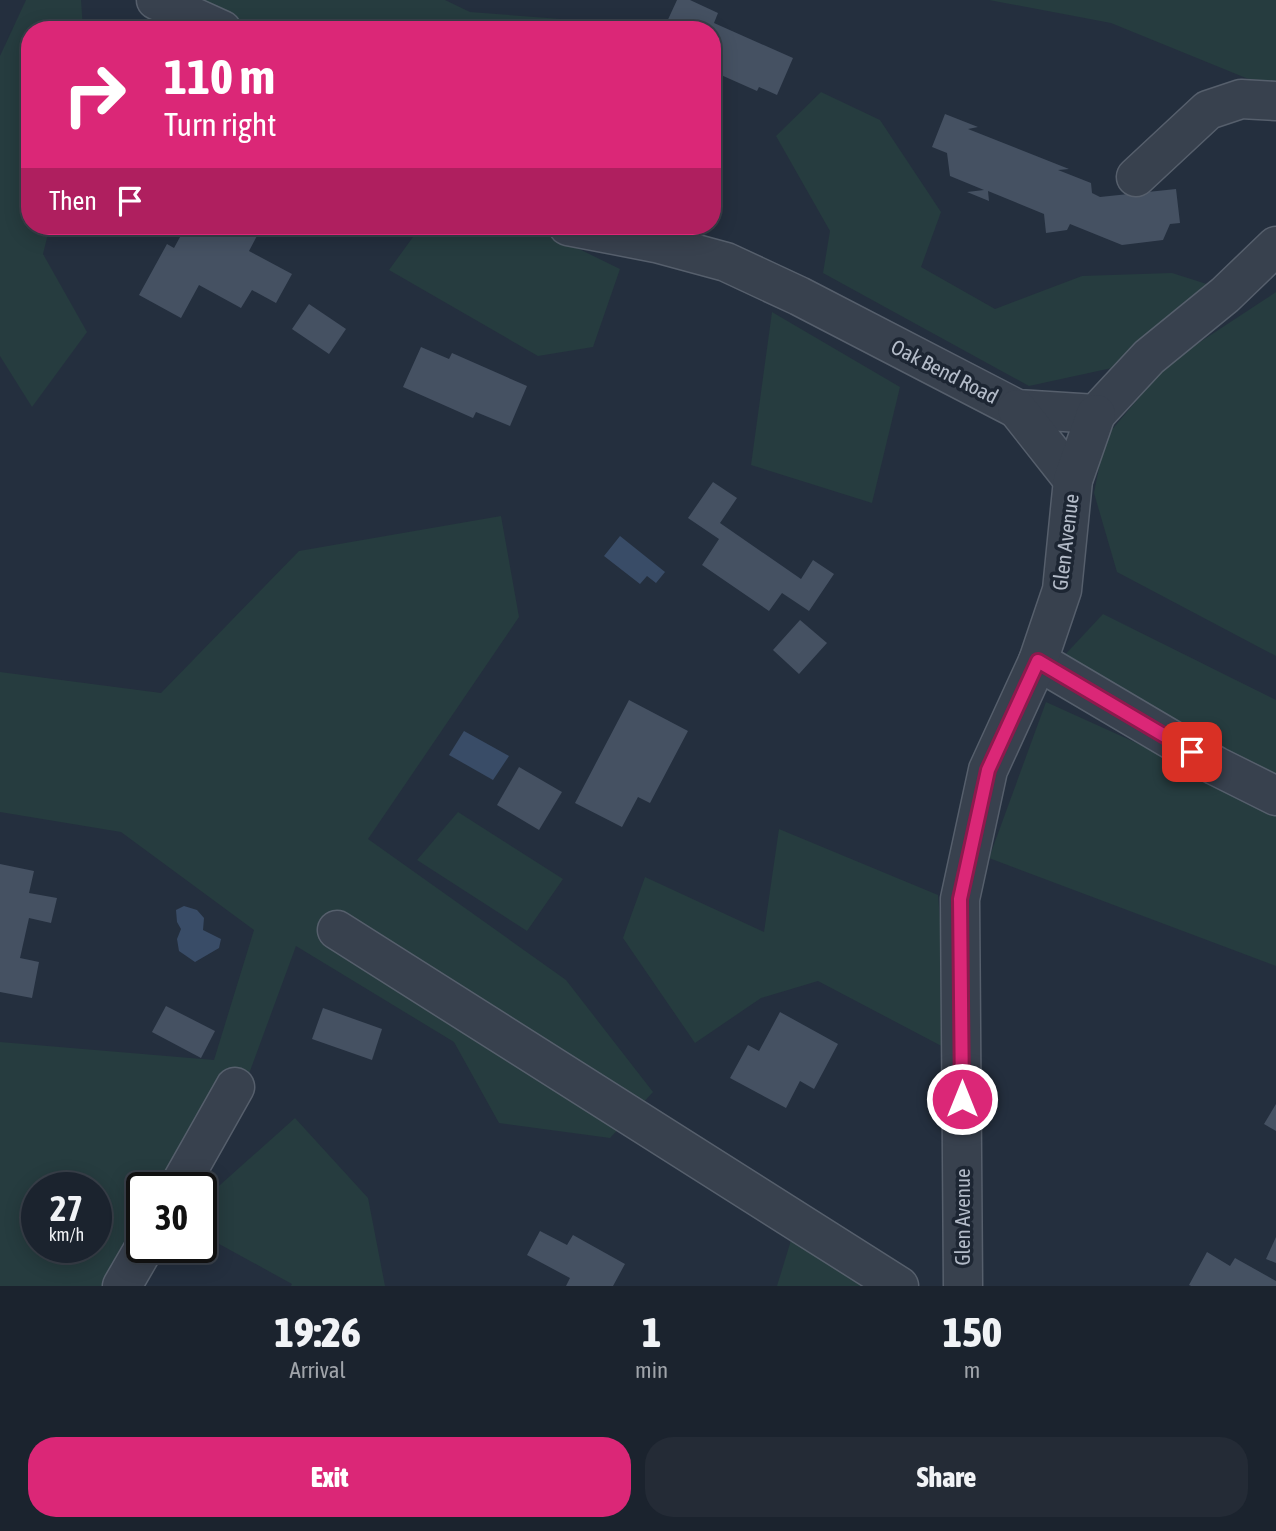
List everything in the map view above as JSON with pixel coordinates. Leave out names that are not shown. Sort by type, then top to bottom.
[{"type":"street","points":[[156,0],[202,21]]},
{"type":"street","points":[[1136,177],[1208,110],[1241,99],[1276,101]]},
{"type":"street","name":"Oak Bend Road","points":[[615,235],[726,262],[799,296],[1017,409],[1096,414]]},
{"type":"street","points":[[1096,414],[1149,357],[1225,295],[1276,246]]},
{"type":"street","points":[[1017,409],[1073,480]]},
{"type":"street","name":"Glen Avenue","points":[[963,1286],[960,899],[988,770],[1038,661],[1062,590],[1073,480],[1096,414]]},
{"type":"street","points":[[1038,661],[1216,766],[1276,796]]},
{"type":"street","points":[[337,930],[899,1286]]},
{"type":"street","points":[[186,1172],[235,1087]]},
{"type":"street","points":[[122,1286],[135,1263]]},
{"type":"green space","points":[[26,0],[81,0],[82,21],[21,21],[21,235],[48,235],[43,254],[87,332],[32,407],[0,356],[0,56]]},
{"type":"green space","points":[[188,0],[445,0],[470,12],[587,21],[227,21]]},
{"type":"green space","points":[[989,0],[1276,0],[1276,87],[1246,78],[1111,23]]},
{"type":"green space","points":[[821,92],[880,120],[941,212],[921,267],[995,309],[1082,276],[1172,273],[1213,286],[1121,366],[1029,386],[823,273],[830,231],[776,136]]},
{"type":"green space","points":[[414,235],[550,235],[620,269],[593,347],[538,356],[389,270]]},
{"type":"green space","points":[[1276,292],[1276,656],[1117,572],[1094,493],[1105,438],[1168,363]]},
{"type":"green space","points":[[772,312],[900,387],[872,503],[751,465]]},
{"type":"green space","points":[[501,516],[519,617],[368,839],[566,980],[653,1092],[610,1138],[499,1123],[454,1042],[296,946],[250,1071],[188,1172],[126,1172],[126,1263],[132,1263],[118,1286],[0,1286],[0,1042],[214,1060],[254,930],[121,832],[0,812],[0,672],[161,693],[299,551]]},
{"type":"green space","points":[[1103,614],[1276,700],[1276,777],[1061,659]]},
{"type":"green space","points":[[1046,702],[1276,806],[1276,966],[989,858]]},
{"type":"green space","points":[[458,812],[563,879],[527,931],[417,860]]},
{"type":"green space","points":[[779,829],[938,895],[951,1051],[818,981],[761,998],[695,1043],[623,938],[645,877],[764,932]]},
{"type":"green space","points":[[295,1118],[368,1198],[385,1286],[291,1286],[292,1284],[217,1243],[217,1188]]},
{"type":"green space","points":[[792,1237],[861,1286],[777,1286]]},
{"type":"water","points":[[620,536],[665,572],[656,583],[647,576],[640,584],[604,556]]},
{"type":"water","points":[[464,731],[509,756],[493,780],[449,755]]},
{"type":"water","points":[[184,906],[197,910],[204,918],[203,930],[221,939],[219,948],[195,962],[179,951],[177,939],[181,929],[176,910]]},
{"type":"building","points":[[677,0],[690,0],[718,13],[715,21],[667,21]]},
{"type":"building","points":[[721,26],[793,58],[777,95],[759,87],[757,91],[721,75]]},
{"type":"building","points":[[945,114],[978,127],[968,129],[1069,169],[1058,170],[1091,183],[1092,193],[1100,197],[1176,189],[1180,223],[1170,224],[1163,240],[1122,245],[1070,224],[1067,230],[1046,233],[1044,214],[988,191],[989,201],[967,192],[984,190],[950,176],[947,153],[932,147]]},
{"type":"building","points":[[181,235],[257,235],[249,251],[292,274],[276,303],[252,290],[241,308],[199,285],[181,318],[139,295],[167,244],[174,248]]},
{"type":"building","points":[[309,304],[346,329],[329,354],[292,329]]},
{"type":"building","points":[[421,347],[449,359],[452,353],[527,386],[510,426],[476,412],[473,418],[403,387]]},
{"type":"building","points":[[713,482],[737,498],[720,523],[801,579],[813,560],[834,574],[809,611],[782,593],[769,611],[702,565],[719,539],[688,518]]},
{"type":"building","points":[[800,620],[827,643],[799,674],[773,650]]},
{"type":"building","points":[[629,700],[688,731],[650,803],[638,797],[622,827],[575,803]]},
{"type":"building","points":[[519,767],[562,792],[539,830],[497,805]]},
{"type":"building","points":[[0,864],[34,871],[29,893],[57,898],[51,923],[29,918],[20,958],[39,962],[32,998],[0,992]]},
{"type":"building","points":[[166,1006],[215,1031],[201,1058],[152,1032]]},
{"type":"building","points":[[323,1008],[382,1029],[372,1060],[312,1039]]},
{"type":"building","points":[[780,1012],[838,1044],[814,1089],[800,1081],[786,1108],[730,1078],[748,1045],[759,1051]]},
{"type":"building","points":[[1276,1104],[1276,1131],[1264,1124]]},
{"type":"building","points":[[540,1231],[567,1245],[573,1235],[625,1264],[613,1286],[566,1286],[570,1278],[527,1255]]},
{"type":"building","points":[[1276,1237],[1276,1263],[1266,1259]]},
{"type":"building","points":[[1207,1252],[1230,1266],[1235,1258],[1276,1281],[1276,1286],[1189,1285]]},
{"type":"route","points":[[962,1099],[960,899],[988,770],[1038,661],[1192,752]]}]
